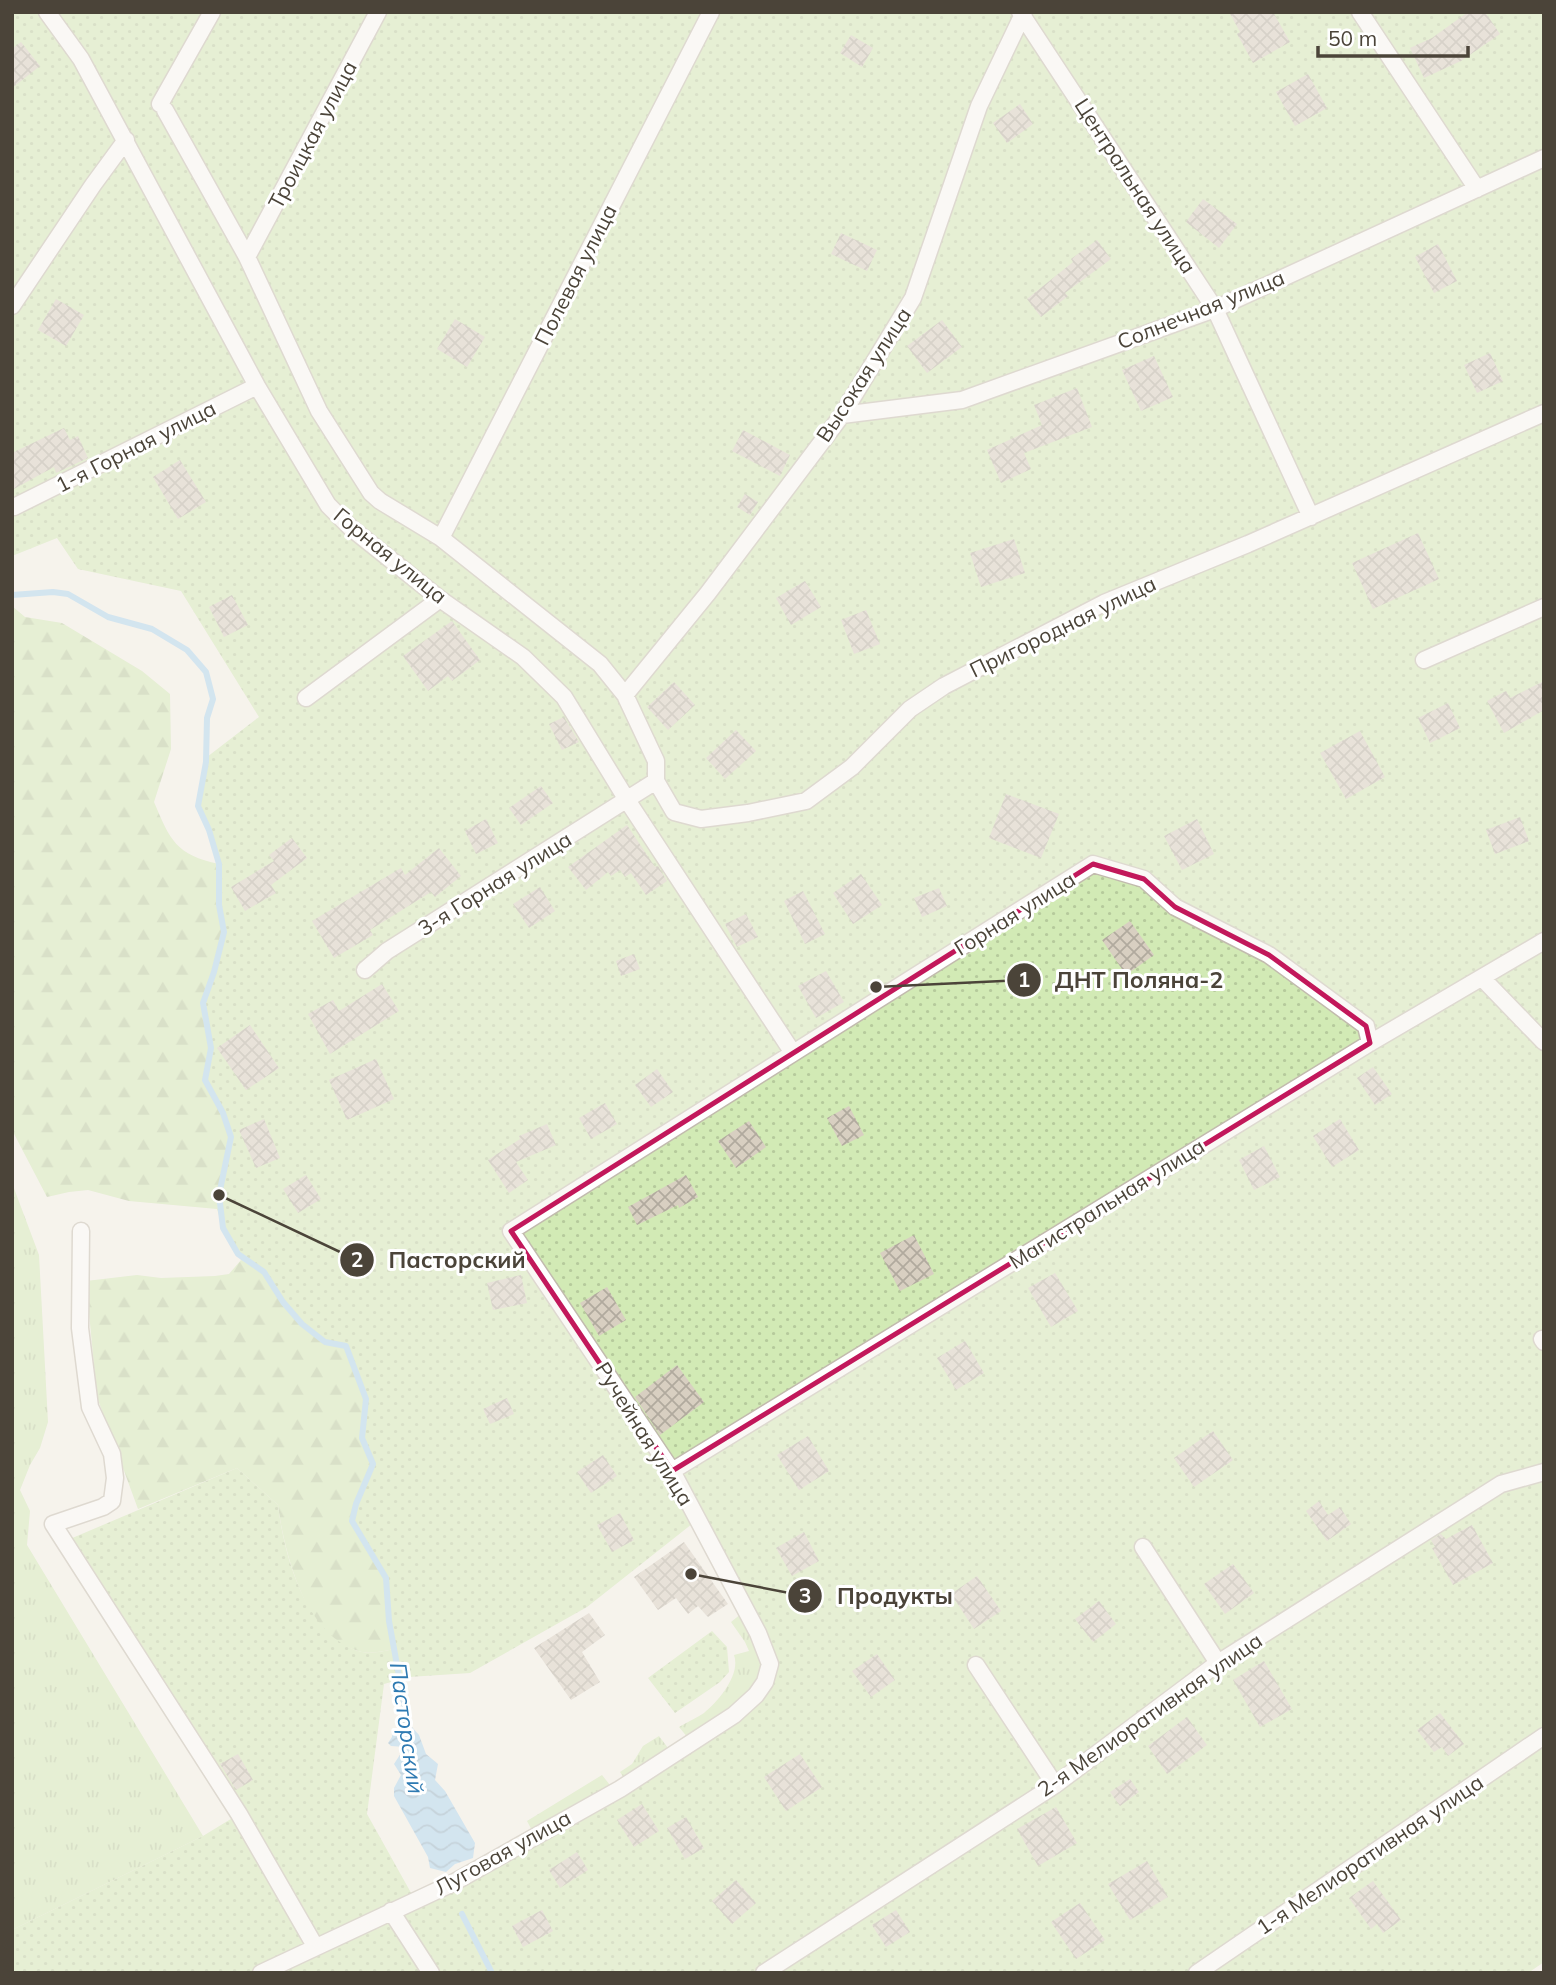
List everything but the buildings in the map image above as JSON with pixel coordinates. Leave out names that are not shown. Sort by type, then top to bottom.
[{"type":"street","name":"Горная улица","points":[[47,12],[81,59],[257,386],[328,506],[351,528],[440,599],[523,657],[564,698],[627,800],[793,1053]]},
{"type":"street","name":"Пригородная улица","points":[[212,12],[163,107],[247,257],[319,411],[371,493],[441,538],[600,664],[625,695],[656,761],[656,781],[674,812],[701,819],[806,801],[852,767],[910,709],[944,686],[1104,603],[1311,517],[1544,413]]},
{"type":"street","name":"Троицкая улица","points":[[247,257],[379,12]]},
{"type":"street","name":"Полевая улица","points":[[441,538],[711,12]]},
{"type":"street","points":[[1360,12],[1477,189]]},
{"type":"street","name":"Центральная улица","points":[[1022,13],[1215,309],[1311,517]]},
{"type":"street","name":"Высокая улица","points":[[625,695],[708,593],[842,415],[913,298],[979,106],[1022,13]]},
{"type":"street","points":[[12,306],[126,140]]},
{"type":"street","name":"Солнечная улица","points":[[842,415],[962,400],[1215,309],[1544,158]]},
{"type":"street","name":"1-я Горная улица","points":[[15,507],[257,386]]},
{"type":"street","points":[[306,698],[440,599]]},
{"type":"street","points":[[1424,660],[1544,607]]},
{"type":"street","name":"3-я Горная улица","points":[[365,970],[387,951],[656,781]]},
{"type":"street","name":"Горная улица","points":[[510,1231],[1093,864],[1144,879],[1175,907],[1269,955],[1366,1026],[1370,1043]]},
{"type":"street","name":"Магистральная улица","points":[[672,1471],[1370,1043],[1544,941]]},
{"type":"street","points":[[1483,979],[1544,1042]]},
{"type":"street","points":[[81,1231],[80,1328],[90,1406],[112,1454],[115,1478],[112,1501],[103,1507],[53,1524],[239,1814],[315,1946]]},
{"type":"street","name":"Ручейная улица","points":[[510,1231],[672,1471],[758,1633],[770,1664],[765,1682],[757,1695],[734,1715]]},
{"type":"street","name":"2-я Мелиоративная улица","points":[[764,1973],[1055,1785],[1218,1663],[1501,1484],[1544,1472]]},
{"type":"street","points":[[1143,1547],[1218,1663]]},
{"type":"street","points":[[976,1665],[1055,1785]]},
{"type":"street","name":"Луговая улица","points":[[261,1973],[451,1884],[620,1789],[734,1715]]},
{"type":"street","name":"1-я Мелиоративная улица","points":[[1196,1973],[1544,1736]]},
{"type":"street","points":[[391,1911],[431,1973]]},
{"type":"highlighted area","points":[[1093,864],[1144,879],[1175,907],[1269,955],[1366,1026],[1370,1043],[672,1471],[511,1231]]},
{"type":"green space","points":[[12,12],[1544,12],[1544,1962],[1528,1973],[12,1973],[12,1930],[203,1836],[239,1814],[70,1539],[237,1468],[278,1505],[292,1570],[312,1613],[326,1630],[343,1644],[362,1652],[394,1649],[386,1578],[352,1521],[373,1464],[363,1441],[366,1399],[346,1346],[325,1342],[281,1299],[264,1272],[241,1260],[223,1228],[217,1209],[231,1137],[205,1080],[211,1048],[203,1003],[224,932],[219,902],[219,864],[198,806],[207,757],[259,717],[181,591],[78,569],[57,538],[12,556]],"holes":[[[697,1520],[770,1664],[734,1715],[415,1900],[367,1814],[384,1684],[409,1677],[470,1673],[587,1607]]]},
{"type":"green space","points":[[12,606],[25,617],[62,623],[142,671],[170,694],[171,749],[154,802],[176,844],[193,856],[219,864],[219,902],[224,932],[203,1003],[211,1048],[205,1080],[231,1137],[217,1209],[129,1201],[88,1190],[47,1197],[12,1130]]},
{"type":"green space","points":[[12,1183],[39,1255],[48,1422],[40,1448],[20,1490],[30,1511],[27,1545],[203,1836],[12,1930]]},
{"type":"green space","points":[[241,1260],[264,1272],[281,1299],[346,1346],[366,1399],[363,1441],[373,1464],[352,1521],[386,1578],[394,1649],[366,1653],[358,1651],[335,1640],[321,1626],[302,1595],[295,1576],[278,1505],[237,1468],[138,1509],[97,1397],[86,1281],[137,1275],[161,1278],[215,1276],[229,1274]]},
{"type":"green space","points":[[747,1609],[758,1633],[765,1682],[693,1744],[679,1727],[704,1713],[716,1702],[732,1679],[734,1655],[749,1651],[731,1622]]},
{"type":"green space","points":[[712,1631],[727,1647],[729,1672],[720,1682],[675,1713],[648,1678]]},
{"type":"green space","points":[[659,1736],[674,1756],[629,1786],[620,1772],[632,1764],[643,1746]]},
{"type":"green space","points":[[602,1775],[617,1794],[536,1838],[527,1821]]},
{"type":"water","points":[[401,1713],[407,1715],[426,1754],[438,1764],[435,1780],[445,1791],[475,1843],[473,1858],[455,1864],[446,1872],[430,1868],[428,1857],[394,1796],[394,1788],[401,1775],[394,1764],[405,1747],[391,1746],[388,1743],[392,1732],[402,1725]]},
{"type":"waterway","name":"Пасторский","points":[[12,595],[53,592],[68,594],[108,617],[152,629],[187,650],[206,672],[213,699],[207,718],[206,762],[198,806],[209,830],[219,864],[219,905],[224,932],[203,1003],[211,1048],[205,1080],[223,1113],[231,1137],[219,1195],[223,1228],[238,1254],[264,1272],[283,1302],[302,1324],[325,1342],[346,1346],[366,1399],[362,1438],[373,1464],[356,1504],[352,1521],[386,1578],[389,1621],[407,1720]]},
{"type":"waterway","name":"Пасторский","points":[[462,1914],[492,1973]]},
{"type":"place","name":"ДНТ Поляна-2","points":[[876,987]]},
{"type":"place","name":"Пасторский","points":[[219,1195]]},
{"type":"place","name":"Продукты","points":[[691,1574]]}]
